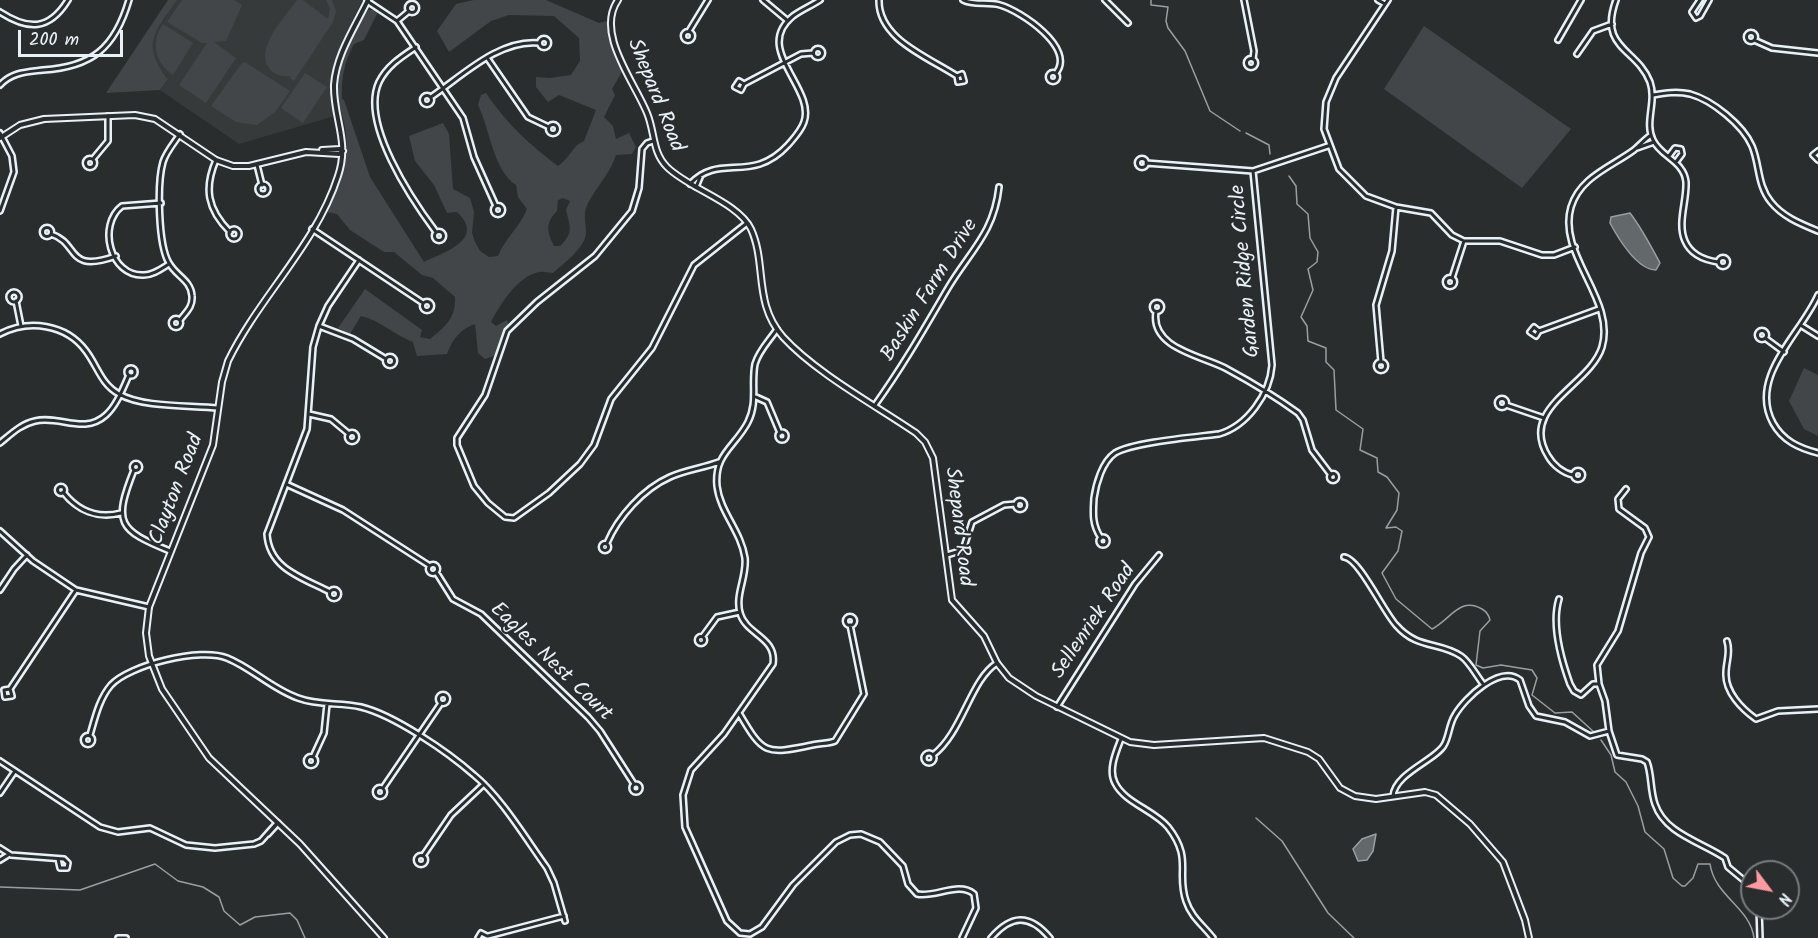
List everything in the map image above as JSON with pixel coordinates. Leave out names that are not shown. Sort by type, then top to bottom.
[{"type":"street","points":[[0,12],[19,23],[35,25],[55,16],[68,0]]},
{"type":"street","points":[[0,85],[18,73],[63,69],[88,61],[104,49],[114,36],[129,0]]},
{"type":"street","name":"Shepard Road","points":[[618,0],[610,18],[611,29],[630,82],[647,113],[653,141],[664,163],[747,223],[757,248],[763,298],[777,329],[806,357],[916,433],[930,449],[952,600],[984,636],[997,663],[1017,685],[1121,739],[1136,744],[1154,745],[1247,738],[1274,740],[1299,747],[1319,759],[1347,793],[1371,798],[1430,792],[1470,824],[1503,862],[1525,920],[1528,938]]},
{"type":"street","points":[[689,31],[708,0]]},
{"type":"street","points":[[763,0],[788,21]]},
{"type":"street","points":[[690,184],[711,169],[744,169],[766,163],[781,153],[797,134],[804,122],[805,110],[784,63],[780,38],[788,21],[820,0]]},
{"type":"street","points":[[879,0],[881,19],[893,35],[957,76]]},
{"type":"street","points":[[963,0],[999,4],[1023,16],[1057,46],[1061,61],[1056,73]]},
{"type":"street","points":[[1105,0],[1128,22]]},
{"type":"street","points":[[1244,0],[1254,51],[1253,59]]},
{"type":"street","points":[[1378,0],[1385,4]]},
{"type":"street","points":[[1388,0],[1330,91],[1324,116],[1328,146],[1339,169],[1356,188],[1378,202],[1431,213],[1452,235],[1464,241],[1500,241],[1542,255],[1554,255],[1575,247]]},
{"type":"street","points":[[1558,40],[1581,0]]},
{"type":"street","points":[[1616,0],[1612,24],[1617,42],[1642,68],[1653,95],[1651,135],[1654,142],[1676,162],[1686,182],[1684,239],[1701,257],[1718,262]]},
{"type":"street","points":[[1698,1],[1692,12],[1696,18],[1700,16],[1709,0]]},
{"type":"street","points":[[367,1],[398,21],[465,123],[473,154],[496,206]]},
{"type":"street","name":"Clayton Road","points":[[367,1],[340,56],[335,76],[335,98],[342,132],[338,177],[312,229],[231,356],[222,382],[213,445],[149,607],[146,633],[152,666],[162,689],[206,754],[278,823],[384,938]]},
{"type":"street","points":[[398,21],[409,11]]},
{"type":"street","points":[[1578,54],[1593,31],[1612,24]]},
{"type":"street","points":[[1754,40],[1772,48],[1818,53]]},
{"type":"street","points":[[431,97],[514,44],[539,43]]},
{"type":"street","points":[[416,47],[394,62],[384,74],[377,87],[375,109],[406,191],[436,232]]},
{"type":"street","points":[[744,84],[806,53],[813,53]]},
{"type":"street","points":[[488,59],[527,116],[534,122],[549,127]]},
{"type":"street","points":[[1653,95],[1683,93],[1696,96],[1738,126],[1752,146],[1759,180],[1771,202],[1794,221],[1818,231]]},
{"type":"street","points":[[0,211],[0,203],[10,188],[14,172],[12,156],[1,136],[20,125],[37,120],[108,116],[148,117],[180,134],[216,160],[233,166],[257,165],[293,154],[340,149],[342,151]]},
{"type":"street","points":[[93,159],[108,141],[108,116]]},
{"type":"street","points":[[180,134],[163,163],[161,203],[163,249],[169,264],[191,289],[193,299],[190,309],[180,320]]},
{"type":"street","points":[[1573,475],[1563,471],[1547,454],[1541,436],[1544,418],[1550,407],[1588,372],[1599,357],[1604,337],[1599,309],[1575,247],[1570,216],[1578,192],[1590,178],[1637,148],[1651,135]]},
{"type":"street","points":[[653,141],[647,143],[642,149],[639,188],[633,210],[596,256],[537,302],[507,331],[485,395],[457,438],[457,446],[474,486],[500,514],[509,518],[522,514],[549,494],[580,464],[599,435],[611,399],[652,348],[694,265],[747,223]]},
{"type":"street","points":[[1637,148],[1654,142]]},
{"type":"street","points":[[1146,163],[1253,171],[1328,146]]},
{"type":"street","points":[[1669,157],[1675,148],[1679,148],[1682,153],[1676,162]]},
{"type":"street","points":[[1818,151],[1814,156],[1818,160]]},
{"type":"street","points":[[216,160],[209,180],[209,200],[214,214],[230,232]]},
{"type":"street","points":[[257,165],[262,185]]},
{"type":"street","name":"Garden Ridge Circle","points":[[1101,538],[1094,525],[1095,489],[1105,465],[1112,456],[1128,448],[1228,431],[1245,420],[1264,391],[1272,365],[1253,171]]},
{"type":"street","points":[[695,187],[701,175]]},
{"type":"street","name":"Baskin Farm Drive","points":[[875,405],[905,364],[948,287],[988,231],[996,211],[999,187]]},
{"type":"street","points":[[161,203],[130,204],[112,215],[107,235],[124,270],[140,275],[152,274],[169,264]]},
{"type":"street","points":[[1381,362],[1376,305],[1392,251],[1396,207]]},
{"type":"street","points":[[312,229],[423,303]]},
{"type":"street","points":[[51,234],[59,237],[80,259],[94,262],[116,256]]},
{"type":"street","points":[[1452,278],[1464,241]]},
{"type":"street","points":[[330,592],[284,568],[269,551],[267,530],[302,444],[309,414],[313,347],[319,326],[328,306],[359,260]]},
{"type":"street","points":[[1818,295],[1769,380],[1766,398],[1768,411],[1776,428],[1788,441],[1818,453]]},
{"type":"street","points":[[16,301],[21,326]]},
{"type":"street","points":[[1539,331],[1599,309]]},
{"type":"street","points":[[1156,312],[1158,326],[1174,345],[1226,368],[1300,415],[1312,450],[1331,475]]},
{"type":"street","points":[[0,334],[21,326],[50,327],[73,338],[86,351],[102,380],[119,394],[141,401],[218,408]]},
{"type":"street","points":[[319,326],[353,339],[386,359]]},
{"type":"street","points":[[1802,326],[1818,336]]},
{"type":"street","points":[[777,329],[762,348],[755,365],[756,397],[748,422],[719,462],[718,494],[738,532],[744,553],[745,572],[739,597],[740,612],[748,626],[768,643],[774,659],[769,672],[739,713],[692,770],[686,783],[682,804],[686,829],[731,926],[744,934],[757,932],[793,885],[836,842],[850,835],[861,834],[873,837],[889,850],[903,866],[908,884],[917,894],[931,895],[964,889],[974,894],[976,908],[962,938]]},
{"type":"street","points":[[770,340],[782,336]]},
{"type":"street","points":[[1766,338],[1784,352]]},
{"type":"street","points":[[0,443],[23,426],[36,420],[53,419],[83,425],[95,422],[108,414],[129,375]]},
{"type":"street","points":[[756,397],[767,402],[780,433]]},
{"type":"street","points":[[1506,405],[1544,418]]},
{"type":"street","points":[[309,414],[328,417],[349,434]]},
{"type":"street","points":[[607,543],[626,513],[653,487],[670,477],[719,462]]},
{"type":"street","points":[[134,470],[122,501],[121,513],[127,528],[136,537],[170,551]]},
{"type":"street","name":"Eagles Nest Court","points":[[286,484],[336,506],[430,566],[437,566],[436,572],[453,599],[481,614],[588,717],[634,784]]},
{"type":"street","points":[[1626,489],[1618,500],[1619,509],[1645,528],[1649,537],[1641,553],[1618,631],[1597,665],[1599,684],[1617,755],[1647,762],[1651,791],[1660,814],[1678,832],[1725,858],[1728,867],[1740,877]]},
{"type":"street","points":[[63,492],[71,502],[84,510],[104,516],[121,513]]},
{"type":"street","points":[[947,555],[963,550],[972,522],[1004,505],[1016,504]]},
{"type":"street","points":[[0,531],[27,555],[75,590],[149,607]]},
{"type":"street","points":[[0,590],[27,555]]},
{"type":"street","name":"Sellenriek Road","points":[[1057,706],[1135,584],[1159,555]]},
{"type":"street","points":[[1344,556],[1356,562],[1381,606],[1405,635],[1416,642],[1461,656],[1484,685]]},
{"type":"street","points":[[10,689],[75,590]]},
{"type":"street","points":[[1559,599],[1556,608],[1557,628],[1570,684],[1574,691],[1581,695],[1593,684],[1599,684]]},
{"type":"street","points":[[703,636],[708,626],[717,617],[740,612]]},
{"type":"street","points":[[739,713],[753,738],[773,750],[786,752],[835,741],[862,700],[864,690],[850,626]]},
{"type":"street","points":[[1727,641],[1730,652],[1726,672],[1728,688],[1742,708],[1756,719],[1778,711],[1818,709]]},
{"type":"street","points":[[90,735],[97,710],[111,685],[126,674],[191,654],[216,654],[237,663],[290,695],[327,704],[351,705],[375,711],[418,736],[484,784],[547,868],[554,883],[565,921]]},
{"type":"street","points":[[933,754],[943,747],[988,669],[997,663]]},
{"type":"street","points":[[1393,796],[1393,789],[1408,774],[1443,747],[1455,714],[1495,677],[1511,675],[1522,684],[1529,706],[1536,716],[1565,722],[1590,736],[1610,731]]},
{"type":"street","points":[[383,788],[441,703]]},
{"type":"street","points":[[313,757],[324,733],[327,704]]},
{"type":"street","points":[[1121,739],[1113,766],[1115,784],[1124,794],[1157,816],[1175,838],[1184,857],[1186,902],[1196,919],[1213,938]]},
{"type":"street","points":[[0,761],[106,829],[118,832],[150,828],[186,845],[206,848],[247,846],[261,841],[270,828],[278,823]]},
{"type":"street","points":[[0,793],[15,771]]},
{"type":"street","points":[[423,856],[451,816],[484,784]]},
{"type":"street","points":[[0,849],[9,854],[58,859]]},
{"type":"street","points":[[0,860],[9,854]]},
{"type":"street","points":[[478,938],[481,933],[487,937],[564,916]]},
{"type":"street","points":[[991,938],[1006,923],[1022,920],[1040,927],[1050,938]]},
{"type":"street","points":[[1759,920],[1760,938]]},
{"type":"street","points":[[118,938],[126,938]]},
{"type":"shaded area","points":[[168,0],[177,0],[157,30],[153,47],[159,67],[168,79],[160,90],[106,93]]},
{"type":"shaded area","points":[[177,0],[362,0],[336,58],[331,91],[335,116],[239,144],[160,90],[168,79],[155,62],[151,48],[152,37]]},
{"type":"shaded area","points":[[182,0],[234,0],[242,5],[226,41],[214,42],[236,58],[206,103],[179,85],[207,43],[202,43],[167,22]]},
{"type":"shaded area","points":[[297,0],[303,0],[328,19],[330,9],[326,0],[332,0],[336,11],[333,22],[294,81],[290,78],[291,76],[278,75],[273,72],[265,60],[268,42],[273,32]]},
{"type":"shaded area","points":[[474,0],[546,0],[599,23],[607,21],[623,70],[612,89],[615,95],[604,117],[613,126],[616,139],[629,133],[636,147],[632,154],[616,155],[587,205],[585,239],[578,250],[553,273],[539,272],[524,279],[505,299],[491,322],[496,326],[507,320],[509,326],[501,339],[497,355],[485,359],[478,353],[475,324],[457,336],[447,354],[417,356],[413,342],[368,318],[361,316],[350,334],[338,328],[365,289],[422,330],[420,337],[430,339],[449,321],[454,311],[455,297],[433,278],[422,275],[394,252],[384,252],[350,230],[337,214],[326,212],[343,171],[346,150],[345,127],[337,94],[338,73],[348,44],[368,10],[379,10],[364,40],[354,44],[348,57],[343,78],[342,99],[370,177],[424,262],[451,249],[465,237],[467,230],[465,221],[457,212],[447,213],[434,185],[415,161],[409,136],[443,123],[449,134],[453,189],[470,198],[474,212],[472,233],[480,251],[489,257],[498,256],[527,209],[518,197],[516,185],[502,170],[497,159],[478,105],[481,95],[486,93],[519,133],[558,166],[584,141],[596,110],[559,95],[548,102],[536,87],[536,77],[571,75],[580,61],[579,38],[554,16],[509,15],[491,21],[449,52],[437,31],[456,4]],"holes":[[[563,198],[570,201],[566,210],[570,225],[569,233],[560,246],[554,246],[549,231],[550,219],[557,211],[558,200]]]},
{"type":"shaded area","points":[[163,24],[193,43],[173,75],[162,64],[156,52],[157,38]]},
{"type":"shaded area","points":[[1424,26],[1571,129],[1522,188],[1384,89]]},
{"type":"shaded area","points":[[245,62],[290,91],[275,112],[257,125],[236,122],[211,106]]},
{"type":"shaded area","points":[[305,73],[327,87],[303,123],[281,108]]},
{"type":"shaded area","points":[[1630,213],[1660,263],[1656,270],[1649,269],[1635,259],[1610,223],[1611,217]]},
{"type":"shaded area","points":[[1804,368],[1818,375],[1818,436],[1804,429],[1789,401]]},
{"type":"shaded area","points":[[1376,834],[1373,851],[1367,860],[1358,861],[1353,849],[1362,839]]},
{"type":"waterway","points":[[1151,0],[1151,5],[1168,7],[1166,21],[1168,28],[1185,51],[1210,111],[1240,131]]},
{"type":"waterway","points":[[1246,133],[1269,145],[1270,154]]},
{"type":"waterway","points":[[1289,176],[1296,186],[1297,204],[1308,214],[1310,238],[1318,252],[1317,262],[1308,269],[1313,290],[1301,317],[1307,326],[1308,341],[1326,348],[1326,362],[1334,370],[1336,410],[1363,429],[1360,450],[1377,458],[1378,472],[1387,477],[1399,493],[1397,510],[1386,528],[1396,527],[1402,531],[1398,551],[1382,573],[1396,599],[1432,629],[1461,607],[1467,605],[1484,610],[1490,620],[1480,631],[1476,665],[1483,668],[1501,665],[1532,670],[1537,678],[1532,695],[1555,713],[1572,712],[1595,733]]},
{"type":"waterway","points":[[1601,740],[1611,755],[1615,772],[1626,782],[1638,806],[1645,832],[1664,849],[1673,878],[1685,886],[1693,878],[1698,864],[1710,864],[1718,885],[1746,918],[1754,938]]},
{"type":"waterway","points":[[1256,818],[1282,841],[1328,913],[1354,938]]},
{"type":"waterway","points":[[0,887],[80,890],[155,864],[178,881],[203,887],[219,897],[224,911],[240,925],[255,917],[290,913],[297,920],[305,938]]}]
